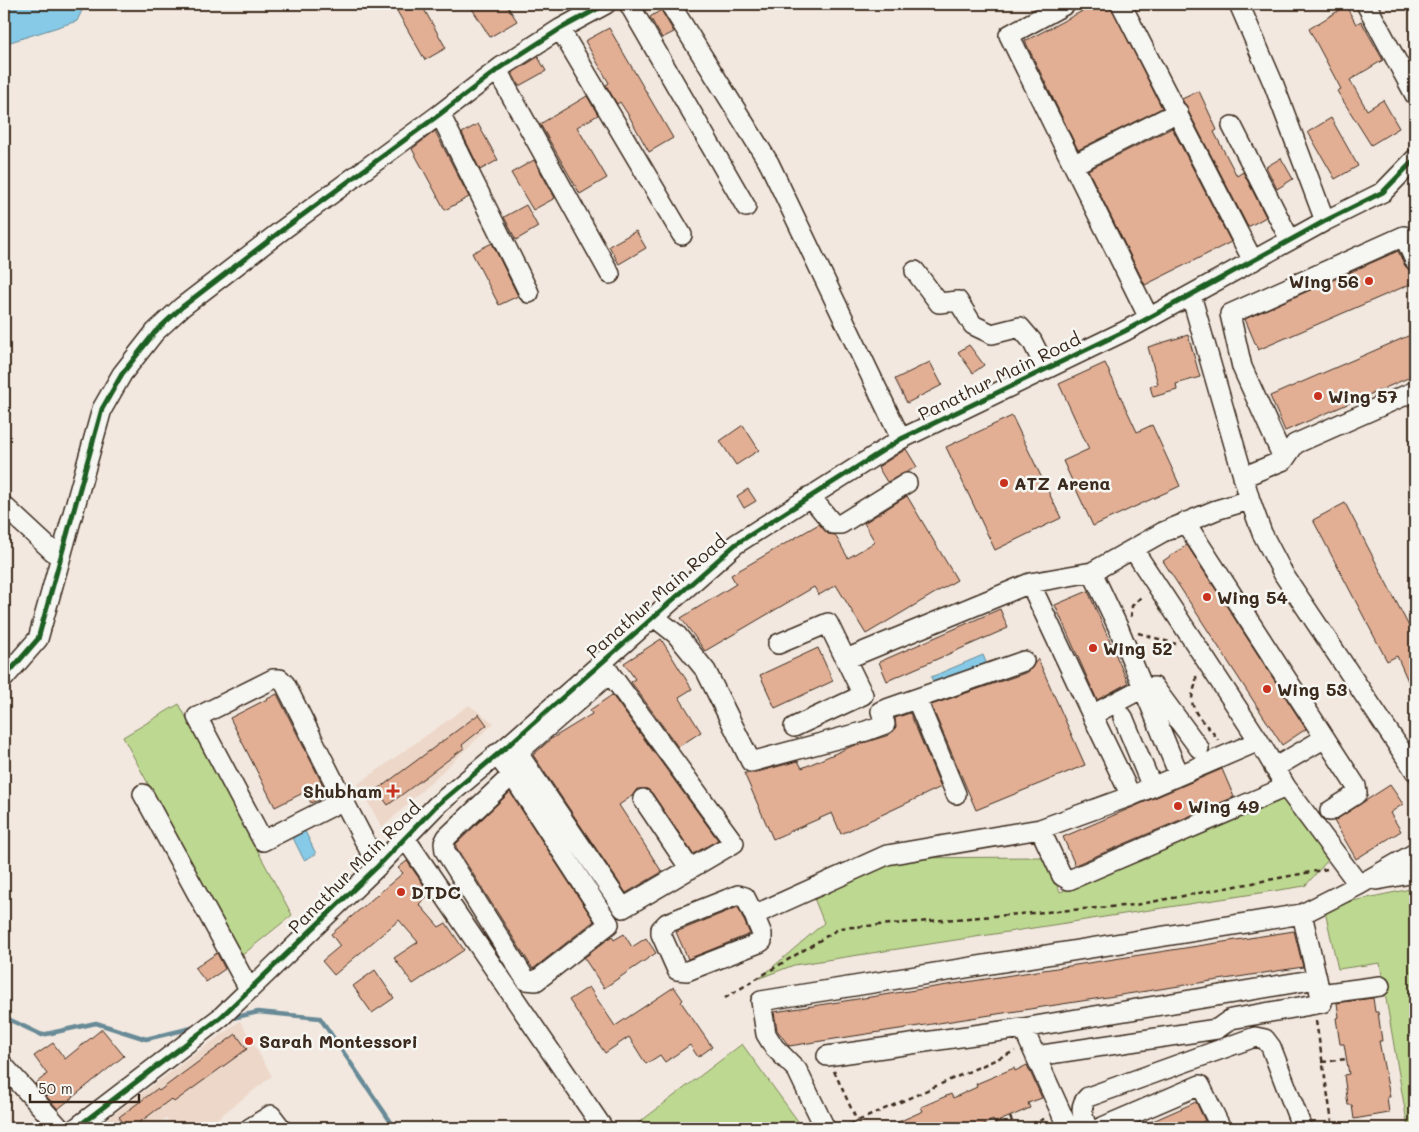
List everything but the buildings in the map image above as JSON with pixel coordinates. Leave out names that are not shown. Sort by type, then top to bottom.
[{"type":"street","points":[[4,678],[38,639],[102,409],[122,374],[155,332],[182,307],[497,70],[560,29],[606,4]]},
{"type":"street","points":[[629,4],[746,206]]},
{"type":"street","points":[[670,4],[769,163],[901,438]]},
{"type":"street","points":[[1066,4],[1009,35],[1075,164],[1149,318]]},
{"type":"street","points":[[1121,4],[1253,261]]},
{"type":"street","points":[[1239,4],[1274,85],[1325,220]]},
{"type":"street","points":[[1366,4],[1415,95]]},
{"type":"street","points":[[560,29],[682,236]]},
{"type":"street","points":[[497,70],[610,274]]},
{"type":"street","points":[[1075,164],[1178,112]]},
{"type":"street","points":[[440,114],[529,293]]},
{"type":"street","points":[[1232,126],[1290,240]]},
{"type":"street","name":"Panathur Main Road","points":[[76,1128],[221,1017],[378,866],[436,806],[509,750],[606,667],[653,616],[736,544],[901,438],[1149,318],[1325,220],[1383,192],[1415,159]]},
{"type":"street","points":[[1284,460],[1242,367],[1230,314],[1404,236],[1415,261]]},
{"type":"street","points":[[915,271],[938,303],[958,301],[973,325],[992,334],[1020,327],[1032,341],[1046,369]]},
{"type":"street","points":[[1191,295],[1243,478],[1262,533],[1284,575],[1415,771]]},
{"type":"street","points":[[1243,478],[1284,460],[1295,444],[1415,391]]},
{"type":"street","points":[[810,496],[832,524],[841,524],[907,484]]},
{"type":"street","points":[[846,659],[1030,583],[1092,572],[1185,522],[1250,500]]},
{"type":"street","points":[[4,506],[60,558]]},
{"type":"street","points":[[1185,522],[1357,789],[1355,795],[1330,811]]},
{"type":"street","points":[[1133,549],[1259,741],[1286,787],[1359,885]]},
{"type":"street","points":[[1092,572],[1125,625],[1143,688],[1179,775]]},
{"type":"street","points":[[1030,583],[1131,796]]},
{"type":"street","points":[[653,616],[676,634],[706,671],[751,762],[866,731],[885,724],[881,711],[1024,661]]},
{"type":"street","points":[[778,644],[828,623],[863,695],[794,727]]},
{"type":"street","points":[[509,750],[623,908],[734,843],[606,667]]},
{"type":"street","points":[[342,801],[263,841],[197,717],[273,679],[280,679],[297,709],[342,801],[378,866]]},
{"type":"street","points":[[1092,715],[1143,688],[1154,687],[1199,748]]},
{"type":"street","points":[[917,700],[956,794]]},
{"type":"street","points":[[1123,717],[1152,787]]},
{"type":"street","points":[[1274,768],[1325,738]]},
{"type":"street","points":[[754,915],[887,855],[1040,829],[1131,796],[1259,741]]},
{"type":"street","points":[[509,750],[512,775],[609,924],[536,981],[526,980],[445,851],[444,843],[447,837],[512,775]]},
{"type":"street","points":[[1040,829],[1062,876],[1069,880],[1286,787]]},
{"type":"street","points":[[143,794],[249,989]]},
{"type":"street","points":[[643,798],[690,869]]},
{"type":"street","points":[[405,838],[603,1128]]},
{"type":"street","points":[[825,1128],[797,1070],[774,1048],[766,1034],[761,1001],[1302,914],[1359,885],[1415,852]]},
{"type":"street","points":[[1359,885],[1398,874],[1415,873]]},
{"type":"street","points":[[740,894],[745,897],[754,915],[762,934],[762,941],[687,971],[677,970],[660,929],[667,923],[740,894]]},
{"type":"street","points":[[1302,914],[1317,992]]},
{"type":"street","points":[[1030,1043],[1317,992],[1380,986]]},
{"type":"street","points":[[827,1056],[1217,1029],[1231,1019],[1317,992]]},
{"type":"street","points":[[1088,1128],[1082,1117],[1083,1104],[1088,1098],[1255,1037],[1265,1039],[1271,1047],[1302,1128]]},
{"type":"street","points":[[1030,1043],[1064,1120]]},
{"type":"street","points":[[4,1066],[60,1128]]},
{"type":"street","points":[[1100,1128],[1200,1085],[1221,1128]]},
{"type":"street","points":[[250,1128],[271,1114],[281,1128]]},
{"type":"path","points":[[1146,594],[1140,596],[1132,606],[1125,625],[1138,633],[1172,642],[1179,646]]},
{"type":"path","points":[[1195,669],[1197,682],[1192,697],[1193,708],[1199,719],[1212,730],[1227,755]]},
{"type":"path","points":[[725,998],[840,928],[1135,905],[1345,865]]},
{"type":"path","points":[[1317,992],[1322,1062],[1333,1128]]},
{"type":"path","points":[[842,1128],[1030,1043]]},
{"type":"path","points":[[827,1056],[858,1121]]},
{"type":"path","points":[[1322,1062],[1346,1059]]},
{"type":"path","points":[[1010,1116],[1015,1128]]},
{"type":"path","points":[[1023,1128],[1064,1120]]},
{"type":"shaded area","points":[[469,705],[494,723],[382,828],[358,784]]},
{"type":"shaded area","points":[[240,1021],[272,1076],[205,1128],[175,1128],[166,1118],[150,1128],[112,1128],[106,1120]]},
{"type":"green space","points":[[179,704],[292,915],[241,956],[123,737]]},
{"type":"green space","points":[[1281,799],[1289,801],[1329,859],[1305,886],[794,965],[760,978],[824,923],[812,893],[890,858],[1043,857],[1060,892]]},
{"type":"green space","points":[[1415,888],[1415,1128],[1408,1128],[1380,963],[1338,969],[1324,907]]},
{"type":"green space","points":[[742,1044],[803,1128],[632,1128]]},
{"type":"water","points":[[4,4],[85,4],[77,21],[4,44]]},
{"type":"water","points":[[983,655],[988,667],[936,689],[931,677]]},
{"type":"water","points":[[304,829],[316,854],[304,860],[292,836]]},
{"type":"waterway","points":[[228,1019],[258,1012],[320,1018],[395,1128]]},
{"type":"waterway","points":[[4,1017],[42,1035],[96,1023],[146,1039],[196,1027]]},
{"type":"cycle path","points":[[4,678],[38,639],[102,409],[122,374],[155,332],[182,307],[281,231],[501,67],[560,29],[606,4]]},
{"type":"cycle path","points":[[76,1128],[221,1017],[378,866],[436,806],[511,743],[736,544],[901,439],[1125,331],[1325,221],[1383,192],[1415,159]]},
{"type":"place","name":"Wing 56","points":[[1369,281]]},
{"type":"place","name":"Wing 57","points":[[1318,396]]},
{"type":"place","name":"ATZ Arena","points":[[1004,483]]},
{"type":"place","name":"Wing 54","points":[[1207,597]]},
{"type":"place","name":"Wing 52","points":[[1093,648]]},
{"type":"place","name":"Wing 53","points":[[1267,689]]},
{"type":"place","name":"Shubham","points":[[393,791]]},
{"type":"place","name":"Wing 49","points":[[1178,806]]},
{"type":"place","name":"DTDC","points":[[401,892]]},
{"type":"place","name":"Sarah Montessori","points":[[249,1041]]}]
